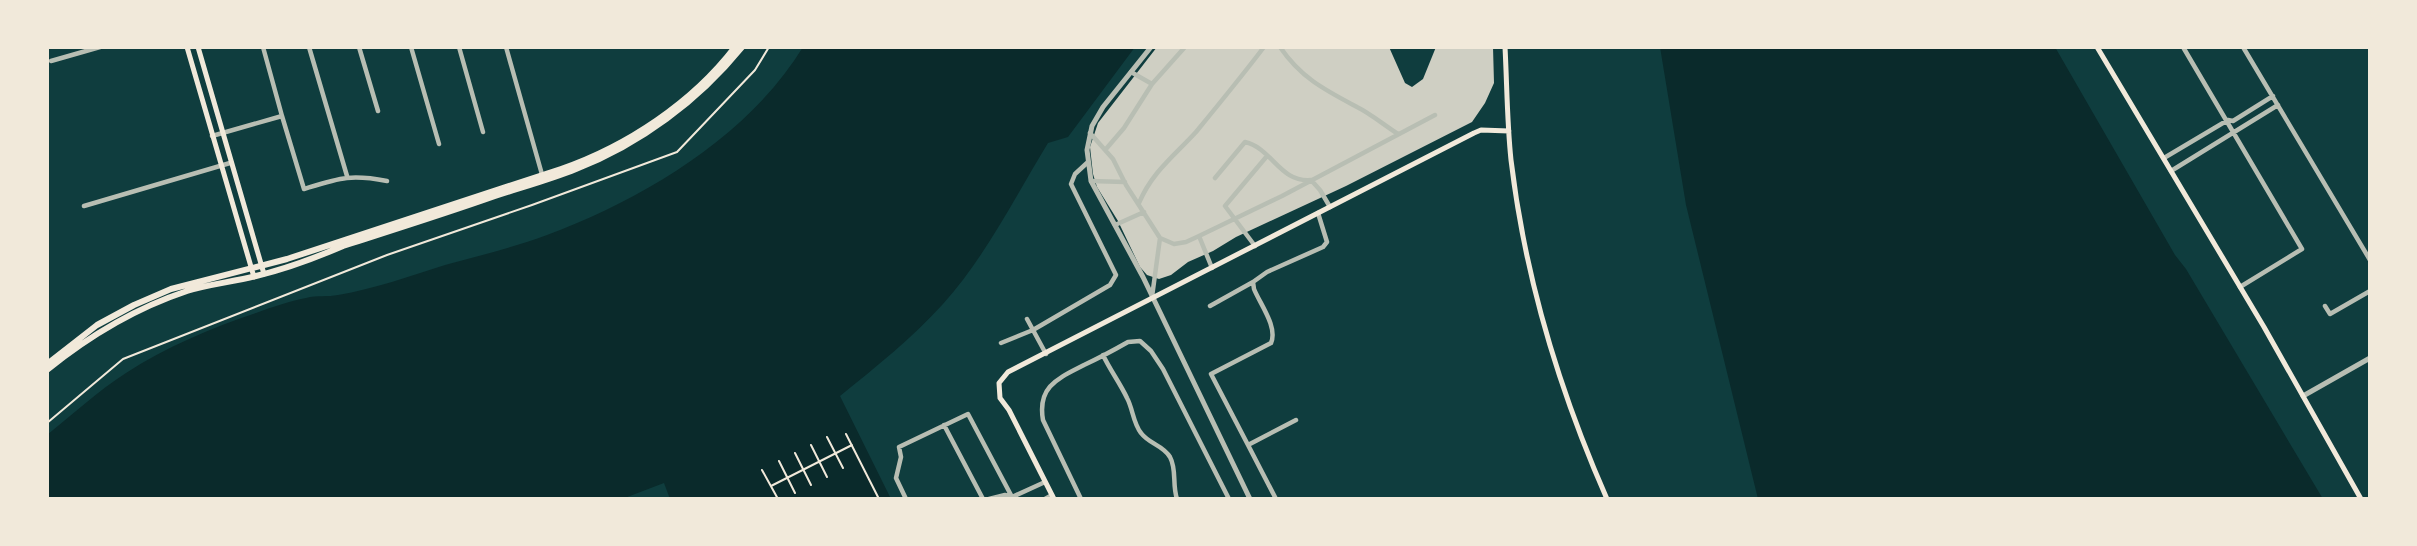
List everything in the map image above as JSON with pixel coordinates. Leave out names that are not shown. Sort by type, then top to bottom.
[{"type":"main road","points":[[187,47],[253,273]]},
{"type":"main road","points":[[198,47],[262,270]]},
{"type":"main road","points":[[543,178],[593,157],[640,131],[686,98],[717,69],[735,47]]},
{"type":"main road","points":[[47,370],[71,351],[136,311],[197,288],[253,273],[607,156],[650,130],[704,88],[742,47]]},
{"type":"main road","points":[[1505,47],[1514,185],[1534,296],[1565,395],[1607,499]]},
{"type":"main road","points":[[2097,47],[2240,287],[2361,499]]},
{"type":"main road","points":[[1053,497],[1009,410],[1000,398],[999,383],[1008,372],[1481,130],[1509,131]]},
{"type":"main road","points":[[47,364],[97,325],[145,300],[190,283],[253,273]]},
{"type":"street","points":[[51,61],[100,47]]},
{"type":"street","points":[[262,47],[304,189],[347,176],[387,180]]},
{"type":"street","points":[[309,47],[347,176]]},
{"type":"street","points":[[359,47],[378,111]]},
{"type":"street","points":[[411,47],[439,144]]},
{"type":"street","points":[[459,47],[484,132]]},
{"type":"street","points":[[506,47],[543,178]]},
{"type":"street","points":[[1151,47],[1103,107],[1090,133],[1088,162],[1091,181],[1152,298],[1250,499]]},
{"type":"street","points":[[1106,149],[1124,128],[1152,84],[1185,47]]},
{"type":"street","points":[[1139,203],[1146,185],[1157,170],[1178,152],[1264,47]]},
{"type":"street","points":[[1280,47],[1301,74],[1398,134]]},
{"type":"street","points":[[2183,47],[2302,249],[2240,287]]},
{"type":"street","points":[[2244,47],[2370,260]]},
{"type":"street","points":[[1131,72],[1152,84]]},
{"type":"street","points":[[2164,158],[2273,96]]},
{"type":"street","points":[[2171,171],[2277,105]]},
{"type":"street","points":[[1090,133],[1106,149],[1160,238],[1174,244],[1199,236],[1435,115]]},
{"type":"street","points":[[212,136],[282,116]]},
{"type":"street","points":[[1215,178],[1245,142],[1251,143],[1294,179],[1311,180],[1330,207]]},
{"type":"street","points":[[1255,246],[1225,206],[1267,156]]},
{"type":"street","points":[[1001,344],[1033,330],[1110,285],[1115,275],[1071,184],[1076,174],[1088,162]]},
{"type":"street","points":[[84,206],[230,163]]},
{"type":"street","points":[[1091,181],[1125,182]]},
{"type":"street","points":[[1115,225],[1144,212]]},
{"type":"street","points":[[1210,306],[1267,272],[1323,247],[1327,242],[1318,213]]},
{"type":"street","points":[[1199,236],[1212,268]]},
{"type":"street","points":[[1152,298],[1160,238]]},
{"type":"street","points":[[1253,282],[1274,337],[1271,343],[1211,374],[1276,499]]},
{"type":"street","points":[[2325,306],[2330,314],[2370,291]]},
{"type":"street","points":[[1027,319],[1045,354]]},
{"type":"street","points":[[1081,499],[1046,430],[1041,410],[1046,393],[1056,379],[1128,342],[1140,341],[1151,351],[1163,369],[1229,499]]},
{"type":"street","points":[[1103,355],[1129,401],[1141,434],[1165,449],[1170,458],[1175,469],[1174,491],[1177,499]]},
{"type":"street","points":[[2303,396],[2370,358]]},
{"type":"street","points":[[906,499],[896,478],[901,457],[899,447],[968,414],[1013,498]]},
{"type":"street","points":[[1248,445],[1296,420]]},
{"type":"street","points":[[944,425],[983,499]]},
{"type":"street","points":[[989,499],[1004,495],[1013,498],[1045,482]]},
{"type":"street","points":[[1045,499],[1053,497]]},
{"type":"path","points":[[47,423],[123,359],[387,255],[677,152],[755,70],[769,47]]},
{"type":"path","points":[[846,434],[879,499]]},
{"type":"path","points":[[827,437],[844,468]]},
{"type":"path","points":[[811,445],[827,477]]},
{"type":"path","points":[[771,486],[852,445]]},
{"type":"path","points":[[795,453],[811,485]]},
{"type":"path","points":[[779,461],[795,493]]},
{"type":"path","points":[[762,470],[778,499]]},
{"type":"water","points":[[803,47],[1135,47],[1068,137],[1048,143],[999,226],[959,286],[931,317],[840,396],[891,499],[670,499],[664,483],[622,499],[47,499],[47,435],[106,387],[141,364],[206,332],[275,306],[392,282],[547,235],[620,203],[656,183],[723,137],[780,79]]},
{"type":"water","points":[[1660,47],[2055,47],[2175,255],[2186,269],[2323,499],[1758,499],[1686,205]]},
{"type":"building","points":[[1157,47],[1389,47],[1405,83],[1412,87],[1423,79],[1436,47],[1493,47],[1494,83],[1472,122],[1346,186],[1236,237],[1188,262],[1171,275],[1159,279],[1147,275],[1140,267],[1118,221],[1097,187],[1090,147],[1098,123]]}]
